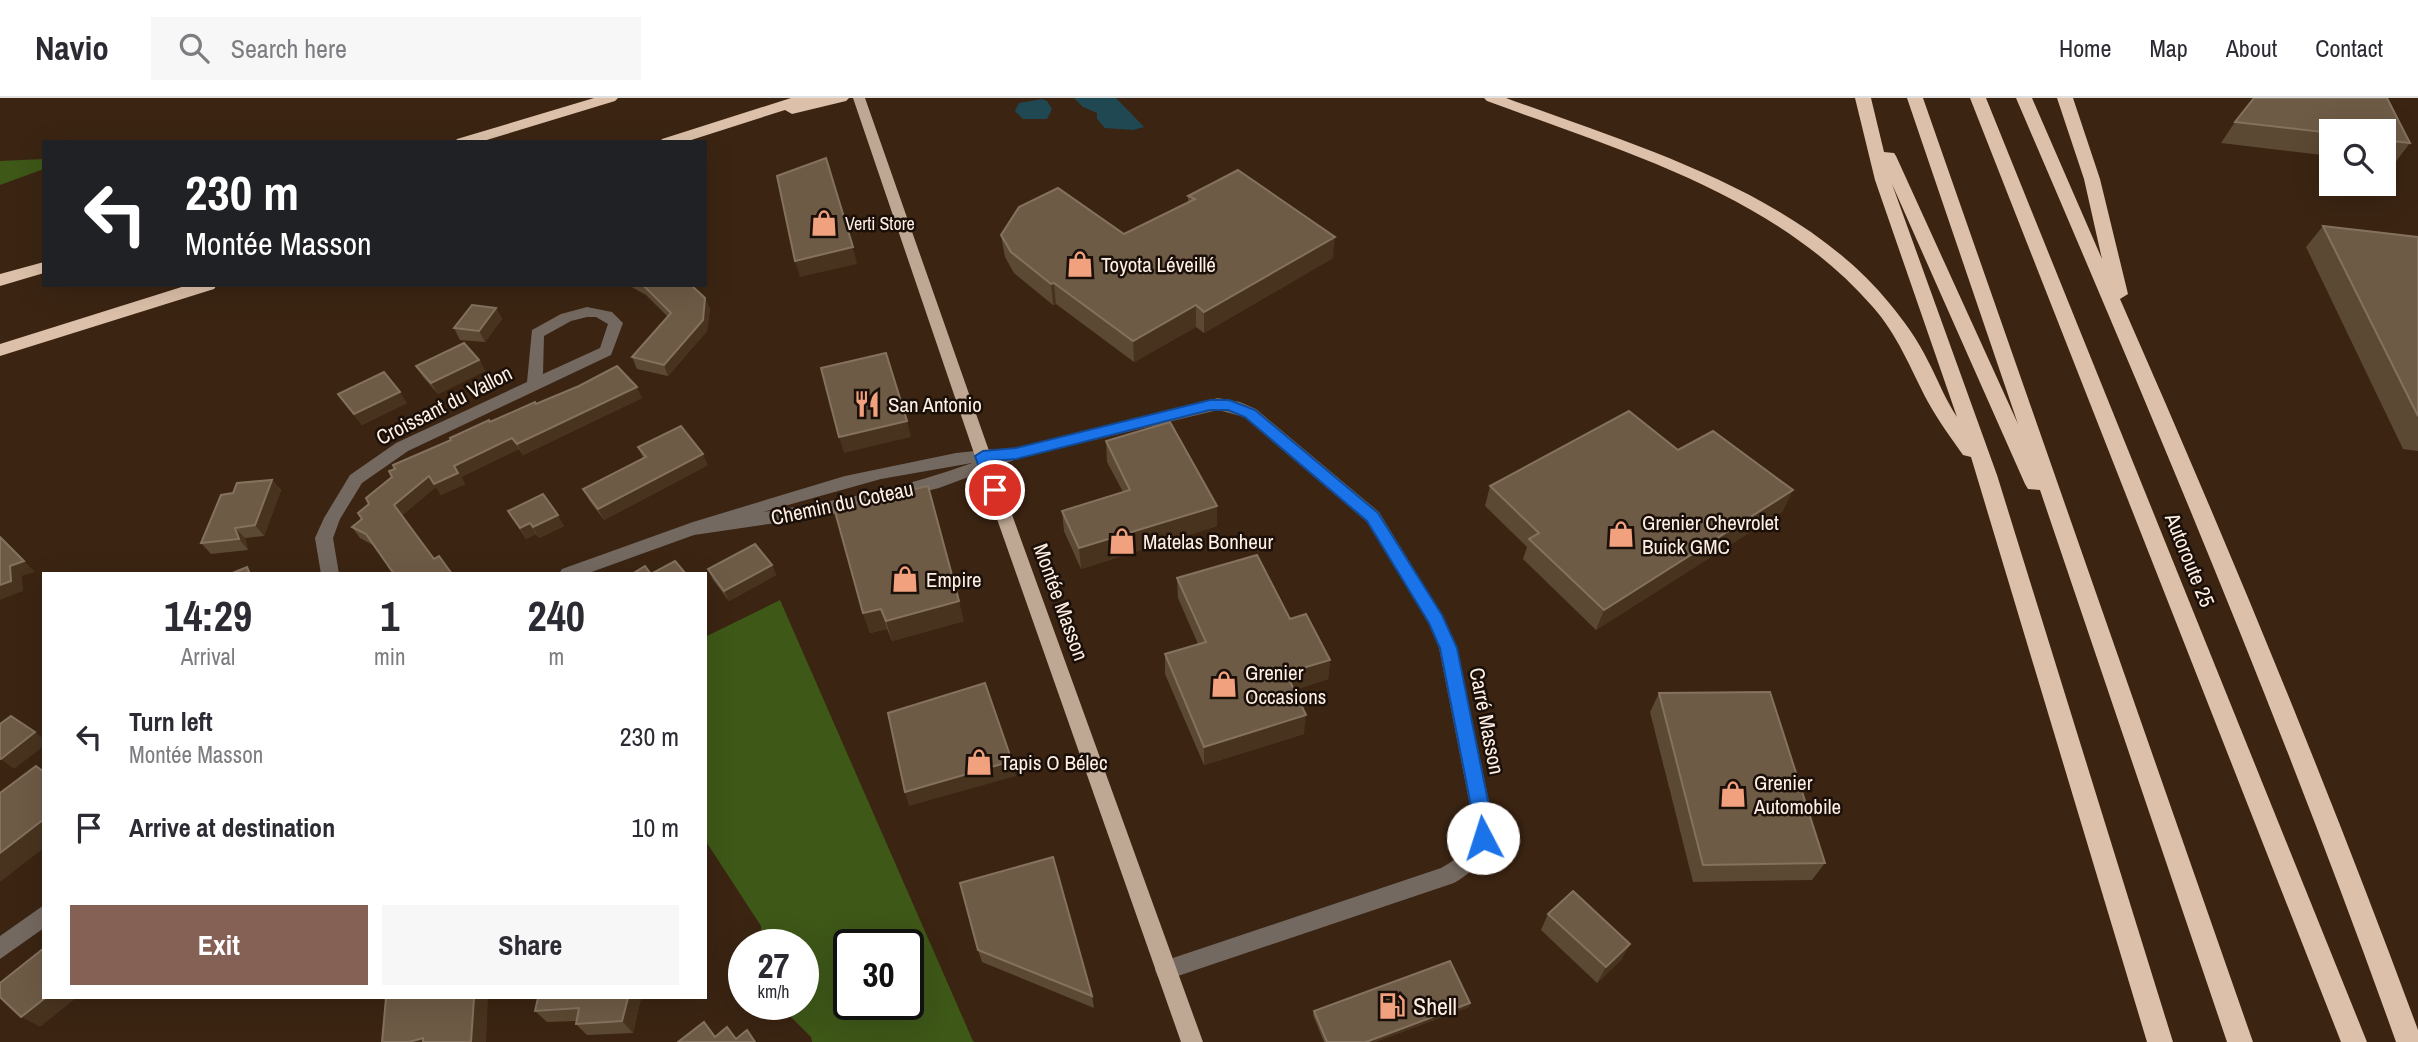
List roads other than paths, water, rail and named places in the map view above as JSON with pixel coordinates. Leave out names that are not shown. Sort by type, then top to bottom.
[{"type":"highway","points":[[470,140],[610,98]]},
{"type":"highway","points":[[674,140],[798,103],[841,98]]},
{"type":"highway","points":[[1492,98],[1719,188],[1786,224],[1819,246],[1866,288],[1893,321],[1918,360],[1939,405],[1987,475]]},
{"type":"highway","points":[[1865,98],[1883,180],[1987,475],[2157,1036]]},
{"type":"highway","points":[[1865,98],[1949,297],[2088,601]]},
{"type":"highway","points":[[1915,98],[2240,1042]]},
{"type":"highway","name":"Autoroute 25","points":[[1978,98],[2354,1042]]},
{"type":"highway","points":[[2024,98],[2133,350],[2317,791],[2409,1042]]},
{"type":"highway","points":[[2065,98],[2092,179],[2133,350]]},
{"type":"highway","points":[[0,280],[42,268]]},
{"type":"highway","points":[[0,350],[202,287]]},
{"type":"main road","name":"Montée Masson","points":[[859,98],[984,461],[1192,1042]]},
{"type":"street","name":"Croissant du Vallon","points":[[330,572],[324,538],[332,518],[356,479],[402,447],[535,385],[606,351],[616,323],[609,315],[589,311],[563,318],[537,334],[535,385]]},
{"type":"street","name":"Carré Masson","points":[[984,461],[1210,405],[1240,408],[1373,517],[1436,620],[1448,648],[1483,828],[1483,838],[1470,862],[1447,876],[1166,970]]},
{"type":"street","name":"Chemin du Coteau","points":[[573,572],[628,549],[804,491],[933,461],[984,461]]},
{"type":"street","name":"Chemin du Coteau","points":[[695,529],[808,514],[939,482],[984,461]]},
{"type":"street","points":[[0,949],[42,917]]},
{"type":"water","points":[[1074,98],[1116,98],[1144,127],[1133,130],[1105,128],[1097,119],[1097,113],[1083,107]]},
{"type":"water","points":[[1042,99],[1047,101],[1052,109],[1047,119],[1023,119],[1015,111],[1019,103]]},
{"type":"place","name":"Verti Store","points":[[824,223]]},
{"type":"place","name":"Toyota Léveillé","points":[[1080,264]]},
{"type":"place","name":"San Antonio","points":[[867,404]]},
{"type":"place","name":"Grenier Chevrolet Buick GMC","points":[[1621,534]]},
{"type":"place","name":"Matelas Bonheur","points":[[1122,541]]},
{"type":"place","name":"Empire","points":[[905,579]]},
{"type":"place","name":"Grenier Occasions","points":[[1224,684]]},
{"type":"place","name":"Tapis O Bélec","points":[[979,762]]},
{"type":"place","name":"Grenier Automobile","points":[[1733,794]]},
{"type":"place","name":"Shell","points":[[1392,1006]]}]
